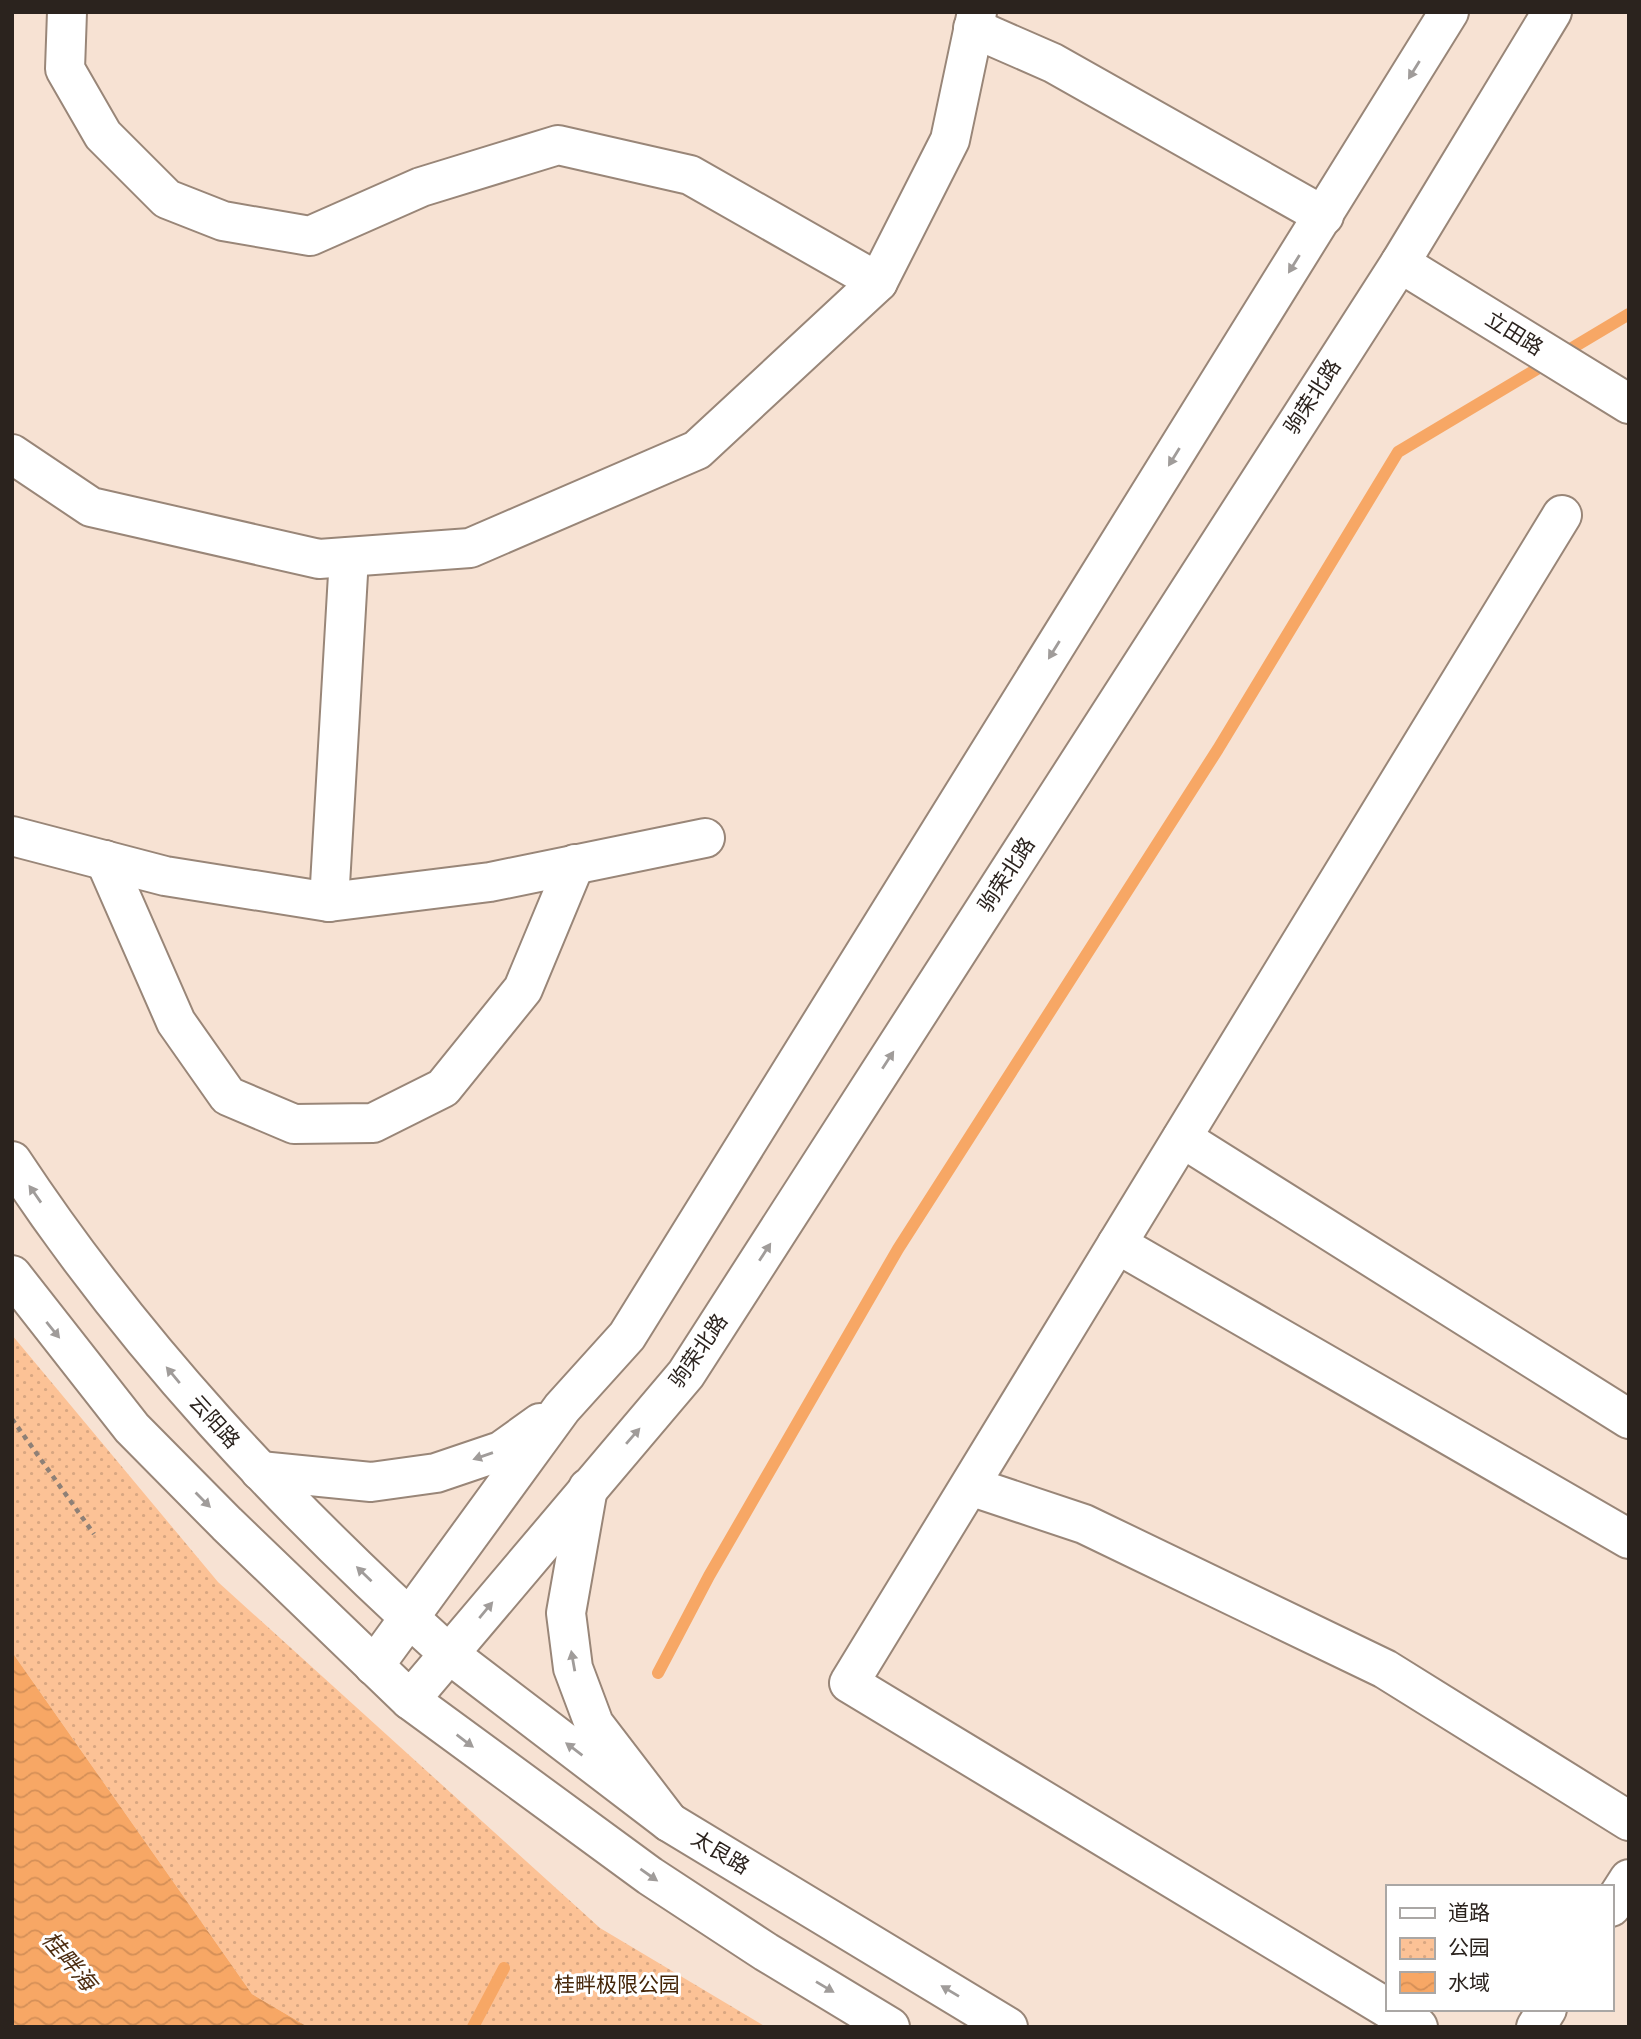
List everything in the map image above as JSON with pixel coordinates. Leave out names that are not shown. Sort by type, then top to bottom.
[{"type":"street","points":[[67,12],[65,69],[103,135],[167,199],[223,221],[310,236],[421,187],[558,145],[690,175],[878,282]]},
{"type":"street","points":[[385,1684],[408,1617],[562,1408],[627,1336],[1449,12]]},
{"type":"street","name":"驹荣北路","points":[[385,1684],[450,1654],[686,1374],[1400,263],[1552,12]]},
{"type":"street","points":[[12,454],[91,507],[320,559],[470,548],[697,450],[878,282],[950,140],[975,20],[1324,216]]},
{"type":"street","name":"立田路","points":[[1400,263],[1629,404]]},
{"type":"street","points":[[1386,2008],[849,1683],[1562,515]]},
{"type":"street","points":[[329,902],[349,557]]},
{"type":"street","points":[[12,836],[165,876],[329,902],[490,882],[705,838]]},
{"type":"street","points":[[104,860],[176,1022],[228,1096],[294,1124],[373,1123],[443,1088],[523,989],[575,864]]},
{"type":"street","points":[[1182,1138],[1629,1419]]},
{"type":"street","name":"云阳路","points":[[12,1161],[105,1293],[225,1435],[408,1617],[450,1654]]},
{"type":"street","points":[[1117,1244],[1629,1539]]},
{"type":"street","points":[[12,1275],[132,1428],[385,1684],[650,1876],[766,1952],[890,2027]]},
{"type":"street","points":[[260,1471],[371,1482],[436,1473],[501,1451],[562,1408]]},
{"type":"street","points":[[970,1486],[1084,1524],[1385,1669],[1629,1821]]},
{"type":"street","points":[[588,1488],[566,1613],[573,1668],[594,1724],[669,1822]]},
{"type":"street","name":"太艮路","points":[[450,1654],[669,1822],[1008,2027]]},
{"type":"street","points":[[1613,1904],[1629,1879]]},
{"type":"street","points":[[1391,2011],[1418,2027]]},
{"type":"street","points":[[1535,2027],[1546,2011]]},
{"type":"path","points":[[12,1419],[94,1535]]},
{"type":"green space","name":"桂畔极限公园","points":[[12,1335],[218,1582],[600,1928],[766,2027],[308,2027],[252,1994],[12,1652]]},
{"type":"water","name":"桂畔海","points":[[12,1652],[252,1994],[308,2027],[12,2027]]},
{"type":"waterway","points":[[658,1673],[709,1576],[898,1249],[1218,749],[1398,452],[1629,314]]},
{"type":"waterway","points":[[473,2027],[504,1968]]}]
